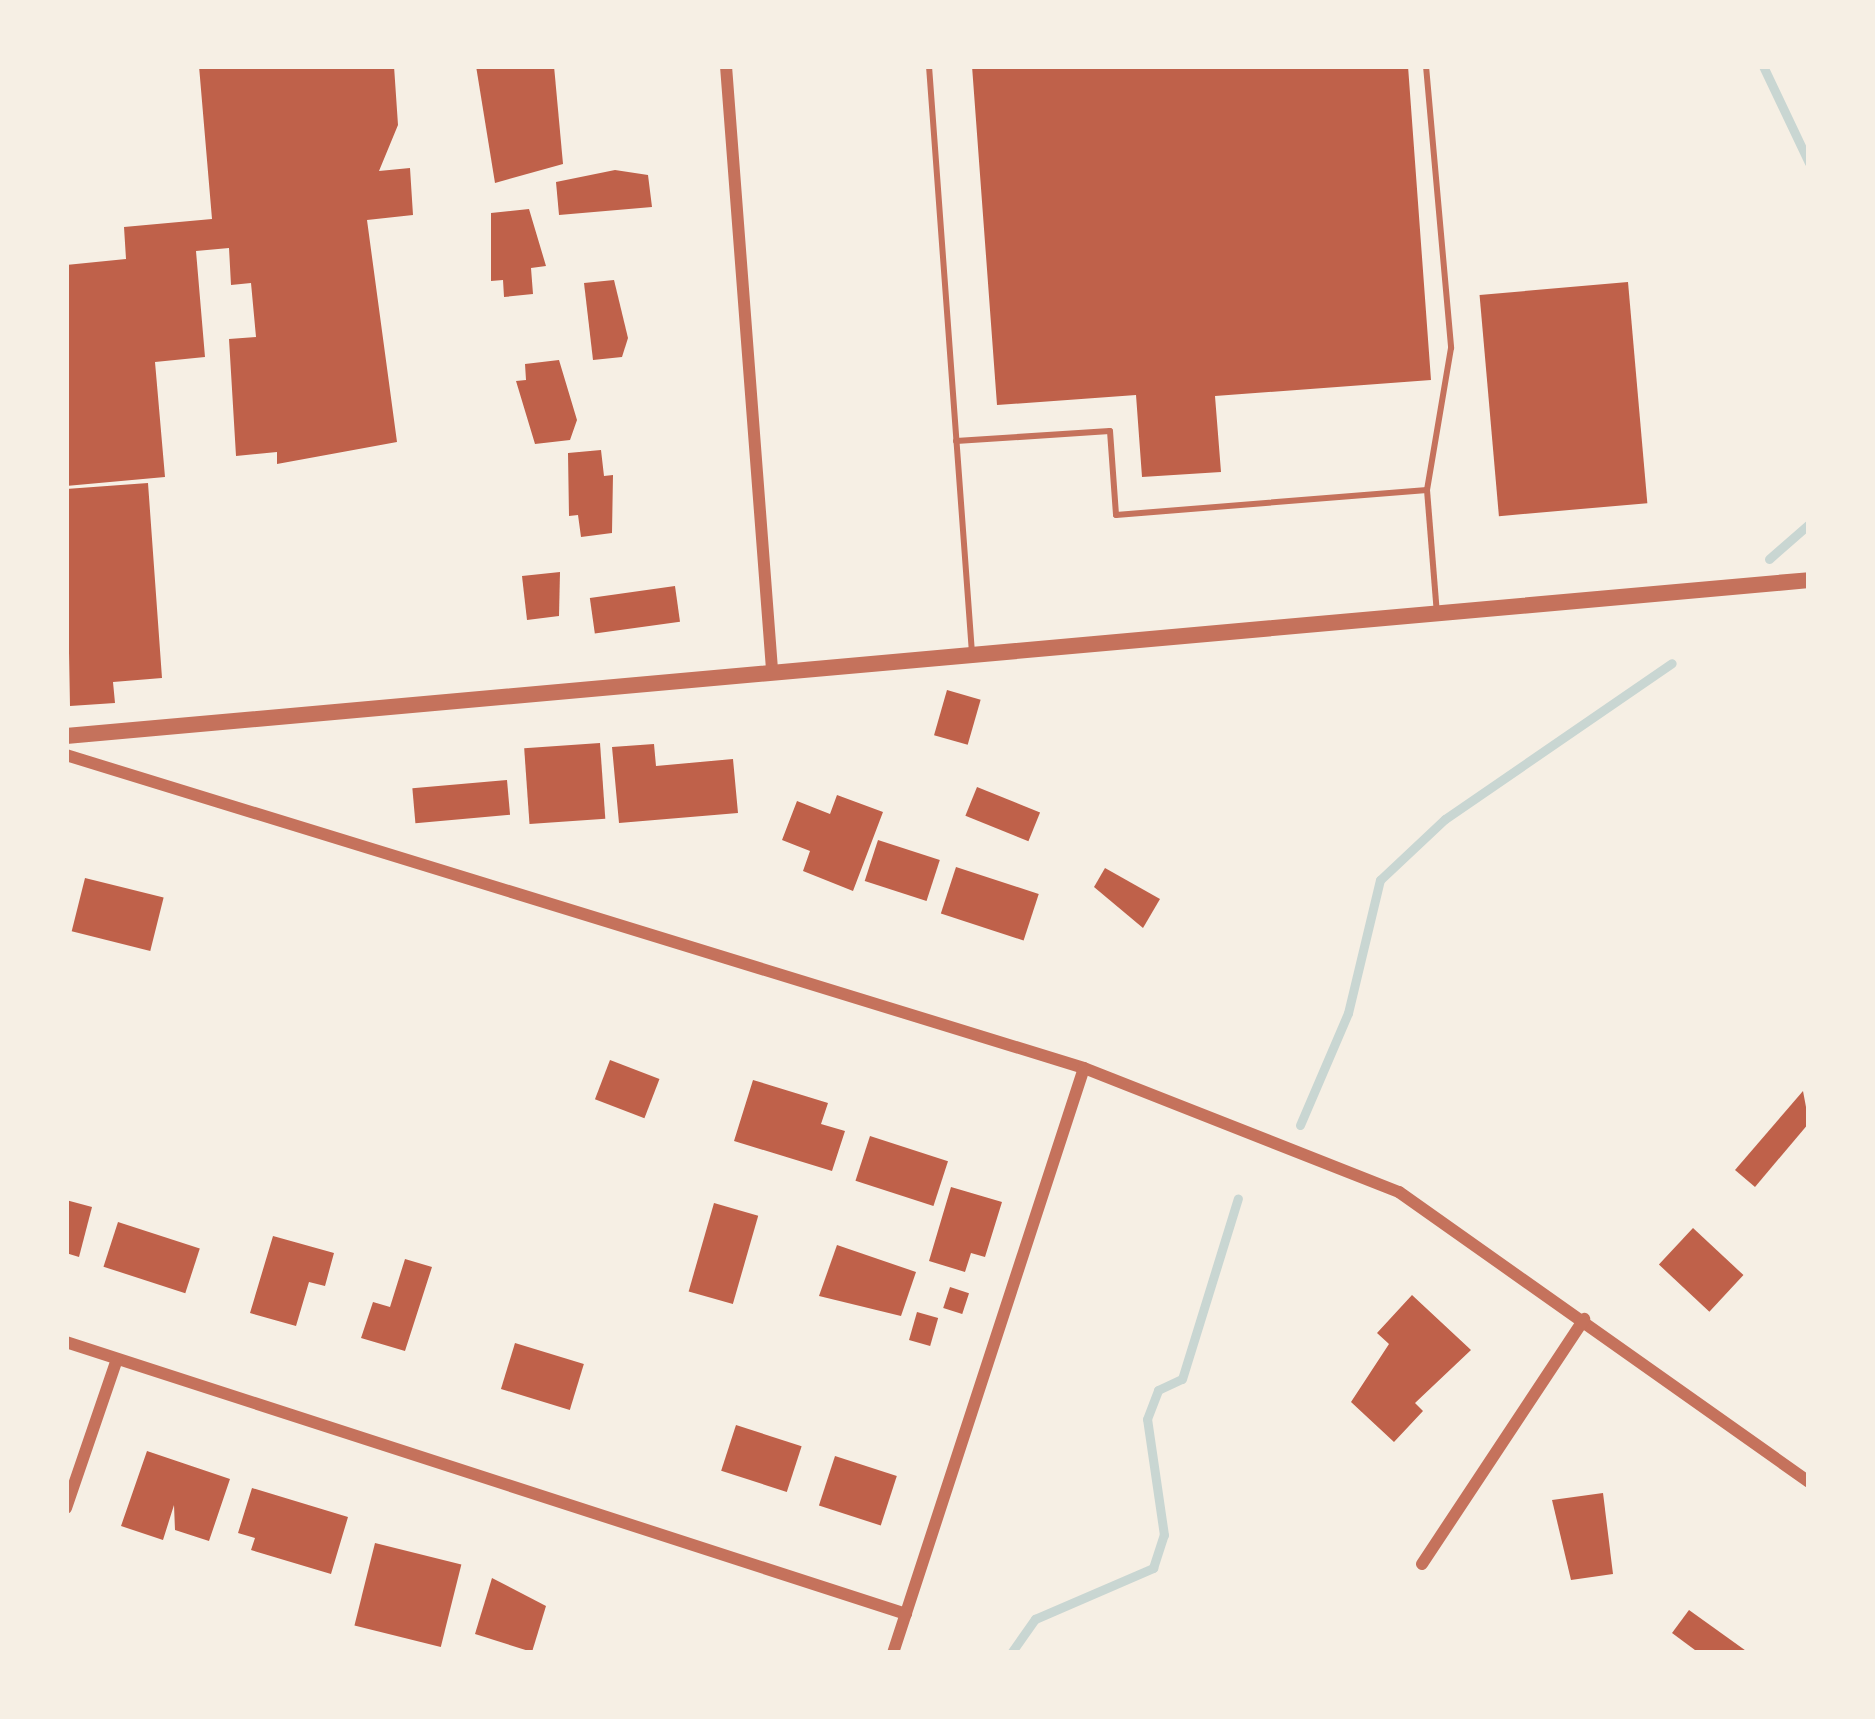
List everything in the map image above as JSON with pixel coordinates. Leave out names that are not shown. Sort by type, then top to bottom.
[{"type":"street","points":[[726,66],[772,670]]},
{"type":"street","points":[[66,736],[1809,580]]},
{"type":"street","points":[[66,755],[1084,1068],[1399,1192],[1584,1318],[1809,1482]]},
{"type":"street","points":[[893,1653],[1084,1068]]},
{"type":"street","points":[[1422,1564],[1584,1318]]},
{"type":"street","points":[[66,1342],[906,1614]]},
{"type":"street","points":[[66,1508],[117,1359]]},
{"type":"lane","points":[[929,66],[972,653]]},
{"type":"lane","points":[[1426,66],[1451,348],[1427,490],[1437,613]]},
{"type":"lane","points":[[956,441],[1110,431],[1116,515],[1427,490]]},
{"type":"building","points":[[199,66],[394,66],[398,125],[379,171],[410,168],[413,215],[367,220],[397,442],[277,464],[277,452],[236,456],[229,339],[256,337],[251,283],[231,285],[229,248],[196,251],[205,357],[155,362],[165,477],[66,486],[66,265],[126,259],[124,227],[212,219]]},
{"type":"building","points":[[476,66],[554,66],[563,164],[495,183]]},
{"type":"building","points":[[972,66],[1408,66],[1431,380],[1215,396],[1221,472],[1142,477],[1136,395],[997,405]]},
{"type":"building","points":[[615,170],[648,175],[652,207],[559,215],[556,182]]},
{"type":"building","points":[[529,209],[546,266],[531,268],[533,294],[504,297],[503,280],[491,281],[491,213]]},
{"type":"building","points":[[614,280],[628,338],[622,357],[593,360],[584,283]]},
{"type":"building","points":[[1628,282],[1647,503],[1499,516],[1480,295]]},
{"type":"building","points":[[559,360],[577,420],[570,440],[535,444],[516,381],[526,380],[525,364]]},
{"type":"building","points":[[601,450],[604,476],[613,475],[612,533],[581,537],[578,515],[569,516],[568,453]]},
{"type":"building","points":[[148,483],[162,678],[113,682],[115,703],[70,706],[66,489]]},
{"type":"building","points":[[560,572],[559,616],[527,620],[522,576]]},
{"type":"building","points":[[675,586],[680,622],[595,634],[590,598]]},
{"type":"building","points":[[947,690],[981,700],[968,745],[934,735]]},
{"type":"building","points":[[600,743],[605,819],[529,824],[524,748]]},
{"type":"building","points":[[654,744],[656,766],[733,759],[738,813],[619,823],[612,747]]},
{"type":"building","points":[[507,780],[510,815],[415,823],[412,788]]},
{"type":"building","points":[[977,787],[1040,812],[1028,841],[965,816]]},
{"type":"building","points":[[837,795],[883,812],[853,891],[803,871],[810,851],[782,840],[797,801],[830,814]]},
{"type":"building","points":[[878,840],[940,860],[927,901],[865,881]]},
{"type":"building","points":[[956,867],[1039,894],[1024,940],[941,914]]},
{"type":"building","points":[[1105,868],[1160,899],[1143,928],[1094,887]]},
{"type":"building","points":[[85,878],[164,898],[150,951],[72,931]]},
{"type":"building","points":[[610,1060],[659,1079],[644,1118],[595,1099]]},
{"type":"building","points":[[753,1080],[828,1103],[821,1124],[845,1131],[832,1171],[734,1141]]},
{"type":"building","points":[[1803,1091],[1809,1123],[1755,1187],[1735,1170]]},
{"type":"building","points":[[870,1136],[948,1161],[933,1206],[855,1181]]},
{"type":"building","points":[[951,1187],[1002,1202],[985,1257],[971,1253],[965,1272],[929,1261]]},
{"type":"building","points":[[66,1200],[92,1207],[79,1257],[66,1253]]},
{"type":"building","points":[[714,1203],[758,1216],[733,1304],[689,1291]]},
{"type":"building","points":[[118,1222],[200,1249],[185,1293],[103,1267]]},
{"type":"building","points":[[1693,1228],[1743,1275],[1709,1312],[1659,1265]]},
{"type":"building","points":[[273,1236],[334,1253],[325,1286],[309,1282],[296,1326],[250,1313]]},
{"type":"building","points":[[837,1245],[916,1272],[901,1316],[819,1296]]},
{"type":"building","points":[[405,1259],[432,1267],[405,1351],[361,1338],[373,1302],[390,1307]]},
{"type":"building","points":[[950,1287],[969,1293],[962,1314],[943,1308]]},
{"type":"building","points":[[1412,1295],[1471,1350],[1415,1403],[1423,1411],[1394,1442],[1351,1402],[1389,1344],[1377,1333]]},
{"type":"building","points":[[917,1312],[938,1318],[930,1346],[909,1340]]},
{"type":"building","points":[[515,1343],[584,1364],[570,1410],[501,1389]]},
{"type":"building","points":[[736,1425],[802,1446],[787,1492],[721,1471]]},
{"type":"building","points":[[147,1451],[230,1479],[209,1541],[175,1530],[174,1505],[163,1540],[121,1526]]},
{"type":"building","points":[[835,1456],[897,1476],[881,1526],[819,1505]]},
{"type":"building","points":[[252,1488],[348,1517],[331,1574],[251,1550],[255,1538],[238,1533]]},
{"type":"building","points":[[1603,1493],[1613,1574],[1571,1580],[1552,1500]]},
{"type":"building","points":[[375,1543],[461,1565],[441,1647],[354,1625]]},
{"type":"building","points":[[492,1578],[546,1606],[532,1652],[475,1634]]},
{"type":"building","points":[[1689,1610],[1749,1653],[1699,1653],[1672,1633]]},
{"type":"waterway","points":[[1763,66],[1809,163]]},
{"type":"waterway","points":[[1769,559],[1809,524]]},
{"type":"waterway","points":[[1300,1125],[1348,1013],[1380,880],[1445,819],[1672,663]]},
{"type":"waterway","points":[[1011,1653],[1035,1619],[1153,1568],[1164,1535],[1147,1419],[1158,1390],[1182,1379],[1238,1198]]}]
